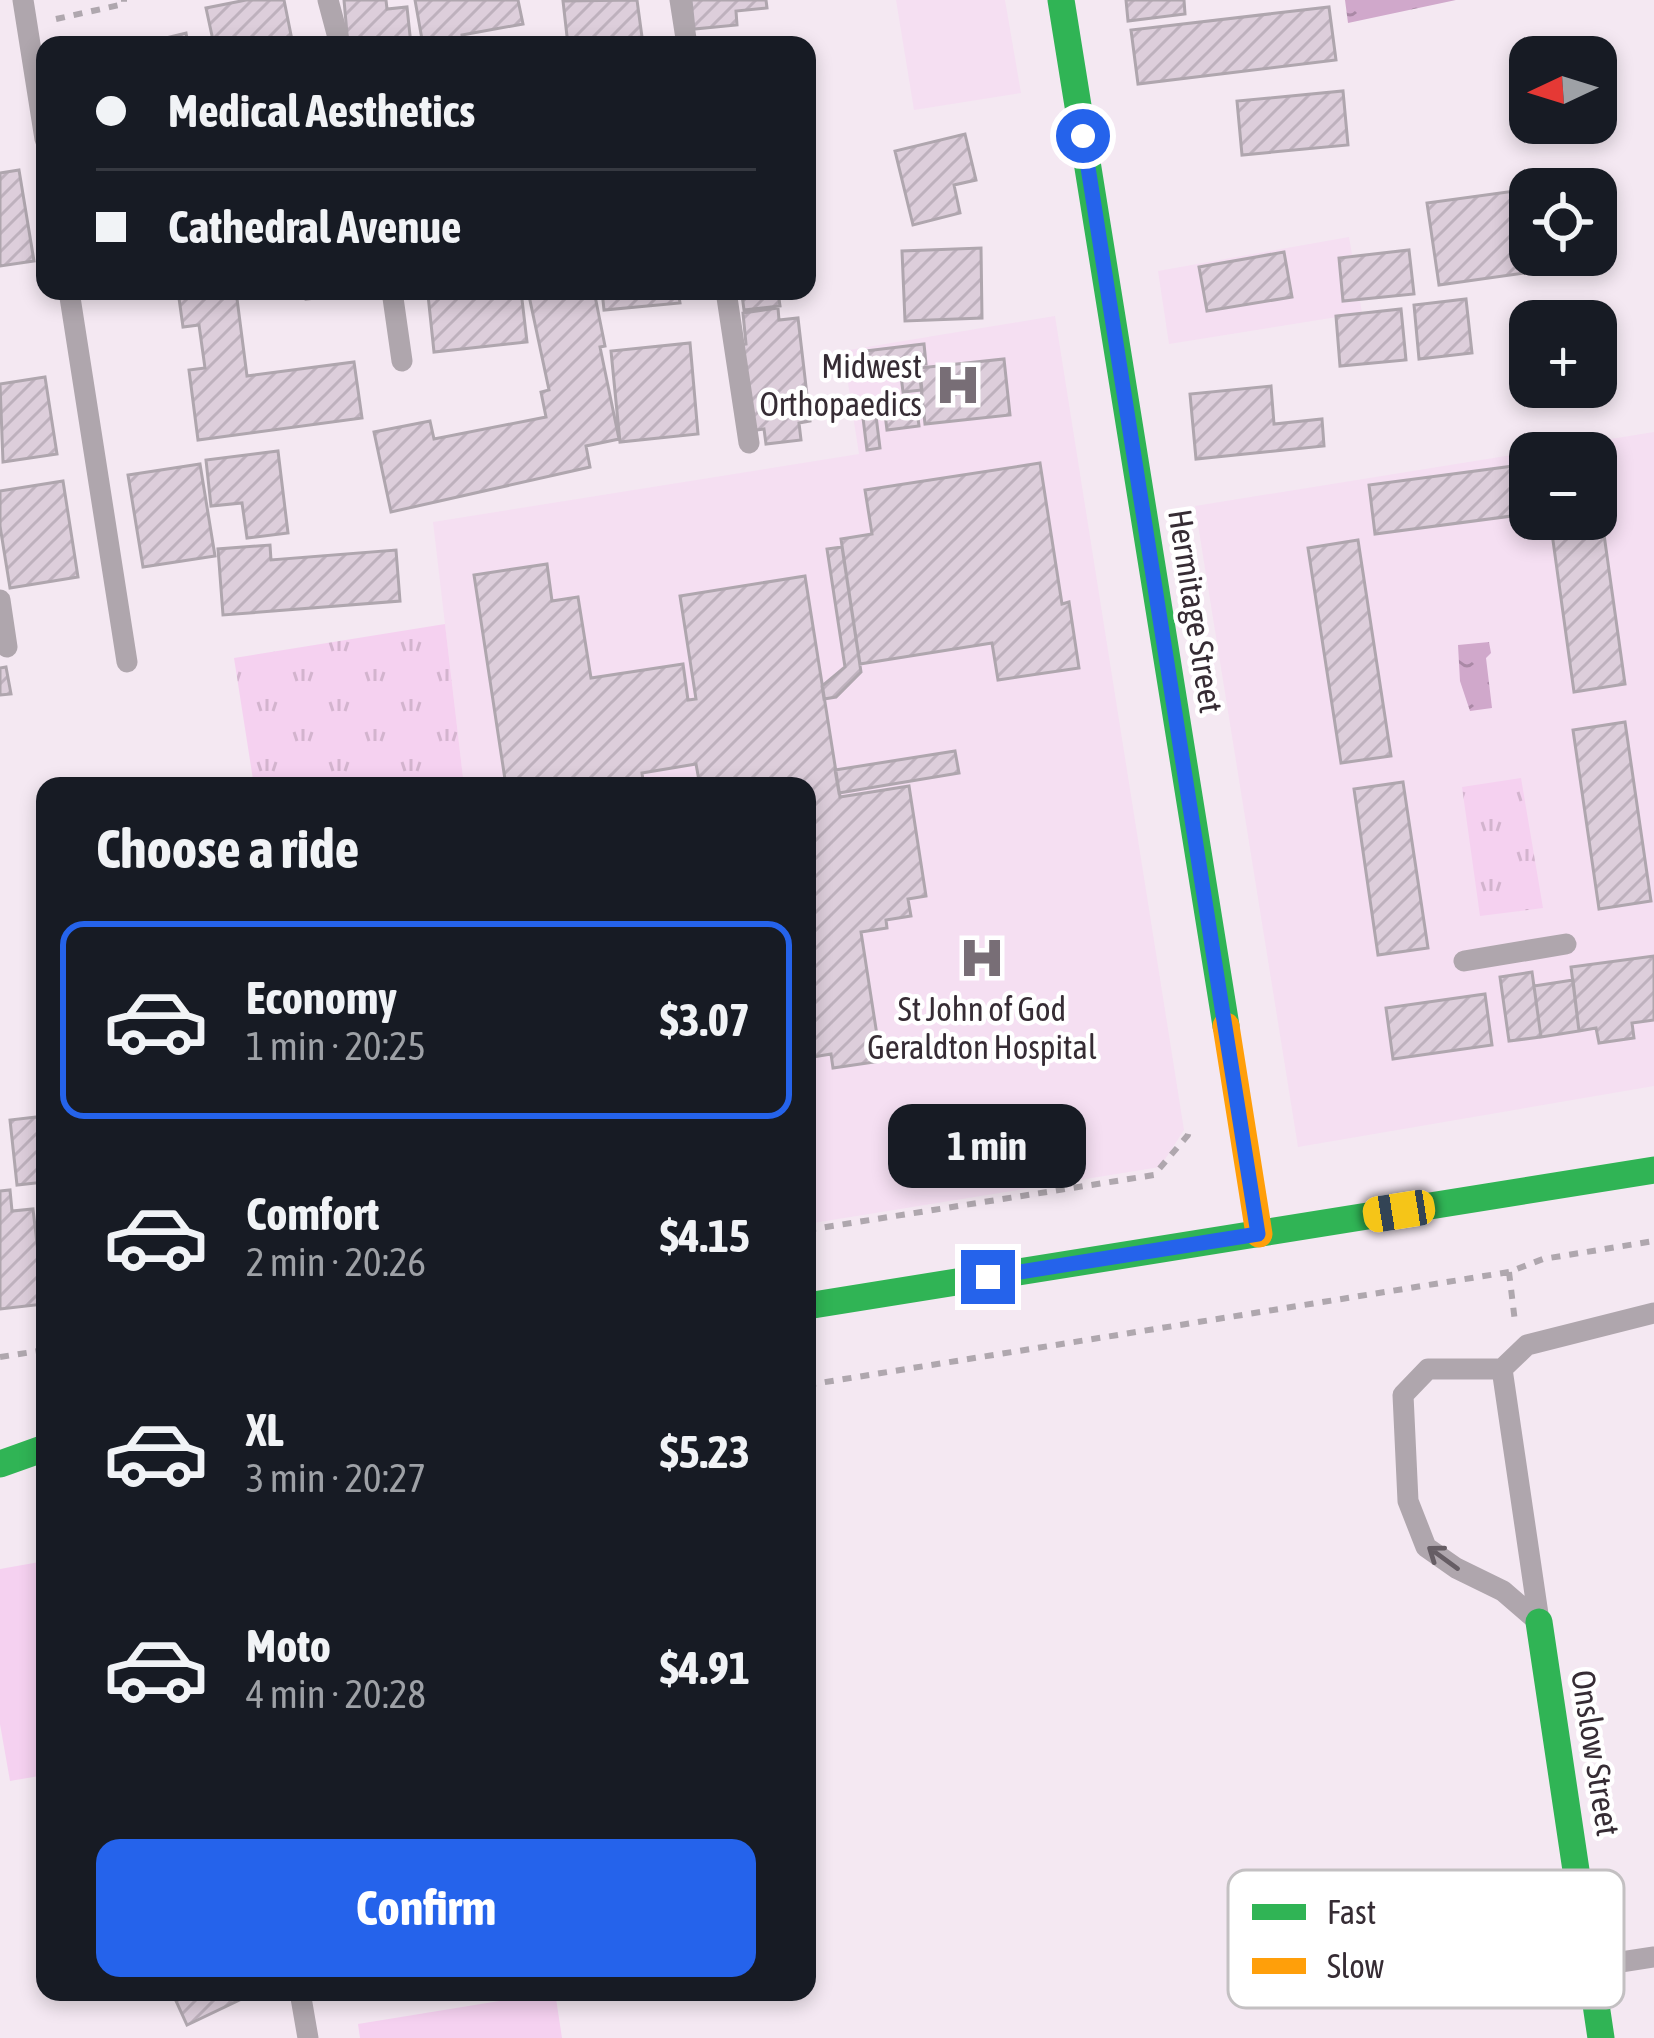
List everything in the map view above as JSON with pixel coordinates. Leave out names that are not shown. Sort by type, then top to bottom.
[{"type":"street","name":"Hermitage Street","points":[[1061,0],[1258,1234]]},
{"type":"street","points":[[816,1305],[1654,1170]]},
{"type":"street","points":[[0,1464],[36,1451]]},
{"type":"street","name":"Onslow Street","points":[[1539,1622],[1577,1870]]},
{"type":"street","name":"Onslow Street","points":[[1597,2008],[1601,2038]]},
{"type":"lane","points":[[23,0],[36,82]]},
{"type":"lane","points":[[328,0],[338,36]]},
{"type":"lane","points":[[680,0],[686,36]]},
{"type":"lane","points":[[70,300],[127,662]]},
{"type":"lane","points":[[393,300],[402,362]]},
{"type":"lane","points":[[726,300],[749,443]]},
{"type":"lane","points":[[0,600],[7,646]]},
{"type":"lane","points":[[1464,961],[1566,944]]},
{"type":"lane","points":[[1539,1622],[1503,1591],[1426,1547],[1408,1501],[1402,1395],[1428,1369],[1502,1369],[1527,1345],[1654,1313]]},
{"type":"lane","points":[[1502,1369],[1539,1622]]},
{"type":"lane","points":[[1624,1962],[1654,1957]]},
{"type":"lane","points":[[302,2001],[308,2038]]},
{"type":"path","points":[[27,26],[124,4],[124,0]]},
{"type":"path","points":[[816,1229],[1154,1175]]},
{"type":"path","points":[[816,1384],[1509,1272],[1543,1259],[1654,1241]]},
{"type":"path","points":[[1509,1272],[1517,1334]]},
{"type":"path","points":[[0,1358],[36,1352]]},
{"type":"shaded area","points":[[896,0],[1005,0],[1021,93],[914,110]]},
{"type":"shaded area","points":[[1349,237],[1362,313],[1169,344],[1158,271]]},
{"type":"shaded area","name":"St John of God Geraldton Hospital","points":[[1055,316],[1184,1130],[1160,1167],[816,1223],[816,777],[463,777],[433,522],[859,454],[843,351]]},
{"type":"shaded area","points":[[1654,432],[1654,1086],[1298,1147],[1195,506],[1509,455],[1509,540],[1617,540],[1617,438]]},
{"type":"green space","points":[[445,624],[463,777],[253,777],[234,658]]},
{"type":"green space","points":[[1521,778],[1543,908],[1480,916],[1462,787]]},
{"type":"green space","points":[[36,1563],[36,1777],[10,1781],[0,1724],[0,1569]]},
{"type":"green space","points":[[500,2001],[556,2001],[562,2038],[360,2038],[358,2024]]},
{"type":"water","points":[[1345,0],[1456,0],[1348,23]]},
{"type":"water","points":[[1489,642],[1491,653],[1486,658],[1492,708],[1470,711],[1460,681],[1458,645]]},
{"type":"building","points":[[246,0],[284,0],[291,36],[212,36],[206,8]]},
{"type":"building","points":[[344,0],[386,0],[387,9],[407,7],[410,36],[347,36]]},
{"type":"building","points":[[415,0],[518,0],[523,24],[462,36],[421,36]]},
{"type":"building","points":[[637,0],[642,36],[567,36],[563,1]]},
{"type":"building","points":[[691,0],[766,0],[767,8],[736,11],[737,25],[694,29]]},
{"type":"building","points":[[1126,0],[1184,0],[1185,14],[1128,21]]},
{"type":"building","points":[[1329,7],[1336,60],[1138,84],[1131,30]]},
{"type":"building","points":[[1343,91],[1348,145],[1242,155],[1237,101]]},
{"type":"building","points":[[965,134],[976,180],[954,185],[960,213],[913,225],[895,151]]},
{"type":"building","points":[[19,170],[34,261],[0,266],[0,173]]},
{"type":"building","points":[[1509,192],[1509,275],[1439,285],[1427,203]]},
{"type":"building","points":[[981,248],[982,318],[905,321],[902,251]]},
{"type":"building","points":[[1409,250],[1414,294],[1343,301],[1339,258]]},
{"type":"building","points":[[1284,252],[1292,297],[1207,311],[1199,267]]},
{"type":"building","points":[[1466,299],[1472,353],[1419,359],[1414,305]]},
{"type":"building","points":[[179,300],[237,300],[247,376],[354,362],[362,418],[198,440],[189,370],[205,368],[199,325],[183,327]]},
{"type":"building","points":[[429,300],[522,300],[527,342],[434,352]]},
{"type":"building","points":[[530,300],[596,300],[619,439],[586,446],[590,467],[391,512],[374,432],[430,421],[434,439],[546,417],[541,392],[549,390]]},
{"type":"building","points":[[603,300],[680,303],[604,310]]},
{"type":"building","points":[[743,300],[779,300],[780,306],[744,310]]},
{"type":"building","points":[[778,308],[779,320],[798,318],[810,421],[799,423],[801,440],[766,444],[764,429],[750,431],[740,345],[746,344],[743,313]]},
{"type":"building","points":[[1401,309],[1406,360],[1340,366],[1336,316]]},
{"type":"building","points":[[690,343],[698,434],[620,442],[611,351]]},
{"type":"building","points":[[924,344],[926,364],[867,370],[865,351]]},
{"type":"building","points":[[1004,359],[1010,415],[925,424],[919,368]]},
{"type":"building","points":[[919,364],[922,390],[903,392],[900,367]]},
{"type":"building","points":[[45,377],[57,454],[3,462],[0,384]]},
{"type":"building","points":[[1271,386],[1274,424],[1322,419],[1324,446],[1196,459],[1190,394]]},
{"type":"building","points":[[917,410],[919,426],[887,430],[885,414]]},
{"type":"building","points":[[876,416],[880,448],[867,450],[863,418]]},
{"type":"building","points":[[278,451],[288,533],[247,538],[242,503],[211,506],[206,460]]},
{"type":"building","points":[[1040,463],[1062,604],[1069,602],[1079,668],[998,680],[992,643],[860,664],[841,539],[872,534],[865,490]]},
{"type":"building","points":[[200,464],[215,556],[143,567],[128,475]]},
{"type":"building","points":[[1509,467],[1509,516],[1375,534],[1369,485]]},
{"type":"building","points":[[63,481],[78,577],[10,588],[0,491]]},
{"type":"building","points":[[1358,540],[1391,756],[1341,763],[1308,548]]},
{"type":"building","points":[[1553,540],[1605,540],[1625,684],[1574,692]]},
{"type":"building","points":[[270,545],[271,560],[396,550],[400,601],[223,615],[218,549]]},
{"type":"building","points":[[842,547],[861,672],[836,697],[824,699],[822,686],[845,667],[827,549]]},
{"type":"building","points":[[547,564],[552,601],[578,597],[591,678],[683,664],[688,700],[696,699],[680,596],[805,576],[840,797],[909,786],[926,896],[908,899],[911,916],[886,920],[887,928],[861,932],[881,1061],[833,1068],[831,1054],[816,1056],[816,777],[698,777],[696,764],[642,773],[642,777],[505,777],[474,575]]},
{"type":"building","points":[[6,667],[11,694],[0,695],[0,668]]},
{"type":"building","points":[[1625,722],[1651,901],[1599,909],[1573,730]]},
{"type":"building","points":[[955,751],[959,773],[839,793],[835,770]]},
{"type":"building","points":[[1403,782],[1428,948],[1378,955],[1354,789]]},
{"type":"building","points":[[1654,956],[1654,1020],[1632,1023],[1634,1038],[1599,1043],[1596,1028],[1579,1031],[1571,967]]},
{"type":"building","points":[[1532,972],[1541,1037],[1509,1041],[1500,977]]},
{"type":"building","points":[[1573,980],[1579,1031],[1541,1037],[1534,986]]},
{"type":"building","points":[[1485,994],[1492,1045],[1393,1059],[1386,1008]]},
{"type":"building","points":[[36,1117],[36,1183],[17,1185],[10,1120]]},
{"type":"building","points":[[10,1190],[12,1211],[33,1209],[36,1305],[0,1309],[0,1191]]},
{"type":"building","points":[[176,2001],[237,2001],[187,2025]]},
{"type":"traffic: fast","points":[[1061,0],[1226,1026]]},
{"type":"traffic: fast","points":[[816,1305],[1654,1170]]},
{"type":"traffic: fast","points":[[0,1464],[36,1451]]},
{"type":"traffic: fast","points":[[1539,1622],[1576,1870]]},
{"type":"traffic: fast","points":[[1597,2008],[1601,2038]]},
{"type":"traffic: slow","points":[[1226,1026],[1259,1234]]},
{"type":"place","name":"Midwest Orthopaedics","points":[[958,385]]},
{"type":"place","name":"St John of God Geraldton Hospital","points":[[982,958]]},
{"type":"route","points":[[988,1277],[1258,1234],[1083,136]]}]
